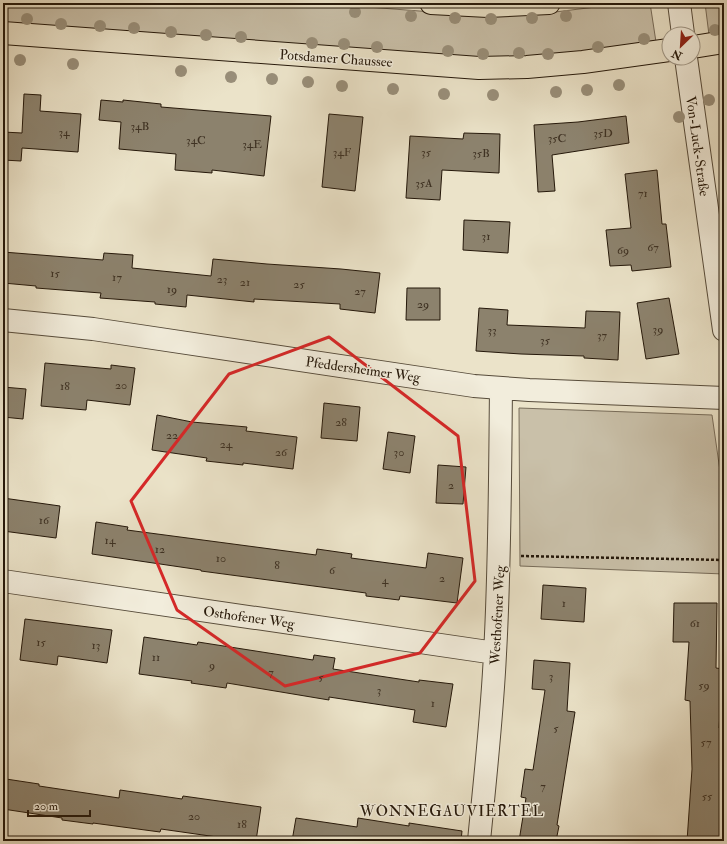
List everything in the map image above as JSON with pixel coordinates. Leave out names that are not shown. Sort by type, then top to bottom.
[{"type":"main road","points":[[431,3],[488,6],[549,3]]},
{"type":"main road","name":"Potsdamer Chaussee","points":[[3,33],[479,68],[526,67],[576,63],[661,51]]},
{"type":"main road","points":[[701,46],[724,42]]},
{"type":"street","points":[[679,3],[682,26]]},
{"type":"street","name":"Von-Luck-Straße","points":[[687,66],[724,330]]},
{"type":"street","name":"Pfeddersheimer Weg","points":[[3,320],[93,329],[467,385],[537,390],[724,398]]},
{"type":"street","name":"Westhofener Weg","points":[[479,841],[491,724],[495,653],[500,534],[501,388]]},
{"type":"street","name":"Osthofener Weg","points":[[3,581],[495,653]]},
{"type":"path","points":[[514,556],[724,560]]},
{"type":"highlighted area","points":[[329,337],[458,436],[475,581],[420,653],[285,686],[177,610],[131,501],[229,374]]},
{"type":"shaded area","points":[[3,3],[316,3],[471,15],[555,12],[628,3],[650,3],[656,42],[553,56],[494,59],[3,23]]},
{"type":"shaded area","points":[[705,3],[724,3],[724,33],[709,35]]},
{"type":"shaded area","points":[[519,408],[712,415],[724,499],[724,574],[520,566]]},
{"type":"building","points":[[24,94],[41,95],[40,111],[81,114],[78,152],[22,148],[21,161],[3,160],[3,132],[22,133]]},
{"type":"building","points":[[101,100],[123,102],[123,100],[161,104],[161,107],[271,116],[264,176],[212,170],[212,173],[175,170],[176,154],[119,149],[121,122],[99,120]]},
{"type":"building","points":[[329,114],[363,117],[355,191],[322,187]]},
{"type":"building","points":[[626,116],[629,143],[552,155],[555,191],[538,192],[534,125],[578,122]]},
{"type":"building","points":[[464,133],[500,134],[499,173],[442,170],[440,200],[406,198],[410,136],[463,139]]},
{"type":"building","points":[[657,170],[662,224],[666,224],[671,267],[632,271],[631,265],[610,266],[606,230],[631,228],[625,174]]},
{"type":"building","points":[[464,220],[510,222],[508,253],[463,250]]},
{"type":"building","points":[[3,252],[103,260],[104,253],[133,255],[132,268],[211,276],[213,259],[380,273],[375,313],[340,309],[340,304],[254,299],[254,302],[187,295],[186,307],[155,304],[155,302],[100,298],[101,293],[36,288],[36,286],[3,283]]},
{"type":"building","points":[[407,288],[440,288],[440,320],[406,320]]},
{"type":"building","points":[[669,298],[679,354],[646,359],[637,303]]},
{"type":"building","points":[[479,308],[508,310],[507,325],[585,328],[586,311],[620,312],[618,360],[584,358],[584,356],[476,351]]},
{"type":"building","points":[[45,363],[111,369],[111,365],[135,368],[130,405],[87,400],[86,410],[41,406]]},
{"type":"building","points":[[3,387],[26,389],[23,419],[3,417]]},
{"type":"building","points":[[324,403],[360,407],[357,441],[321,438]]},
{"type":"building","points":[[157,415],[192,422],[247,427],[246,431],[297,437],[293,469],[243,463],[243,465],[206,461],[207,458],[152,450]]},
{"type":"building","points":[[388,432],[415,436],[410,473],[383,469]]},
{"type":"building","points":[[438,465],[466,467],[463,504],[436,503]]},
{"type":"building","points":[[3,498],[60,506],[56,538],[3,531]]},
{"type":"building","points":[[96,522],[128,527],[127,530],[316,555],[317,549],[352,554],[351,558],[426,568],[428,553],[463,558],[457,603],[400,596],[399,600],[366,596],[366,593],[201,571],[92,554]]},
{"type":"building","points":[[543,585],[586,588],[584,622],[541,619]]},
{"type":"building","points":[[674,603],[717,603],[716,668],[723,669],[719,728],[721,728],[722,780],[724,780],[723,841],[687,841],[692,769],[690,701],[685,700],[689,642],[673,642]]},
{"type":"building","points":[[25,619],[112,630],[107,663],[58,656],[57,665],[20,660]]},
{"type":"building","points":[[144,637],[197,645],[198,642],[313,660],[314,655],[335,658],[333,669],[419,682],[419,680],[453,684],[446,727],[413,722],[415,710],[329,697],[329,700],[227,683],[226,688],[191,683],[192,681],[139,674]]},
{"type":"building","points":[[534,660],[570,663],[567,711],[575,712],[557,825],[559,826],[556,841],[519,841],[526,798],[521,797],[525,769],[533,770],[545,690],[532,689]]},
{"type":"building","points":[[6,779],[39,784],[39,786],[119,798],[120,790],[182,799],[183,796],[261,807],[256,841],[223,841],[224,838],[161,829],[160,832],[62,820],[62,818],[3,809]]},
{"type":"building","points":[[296,818],[357,827],[358,818],[409,826],[409,823],[462,831],[461,841],[292,841]]},
{"type":"district","name":"WONNEGAUVIERTEL","points":[[452,811]]}]
